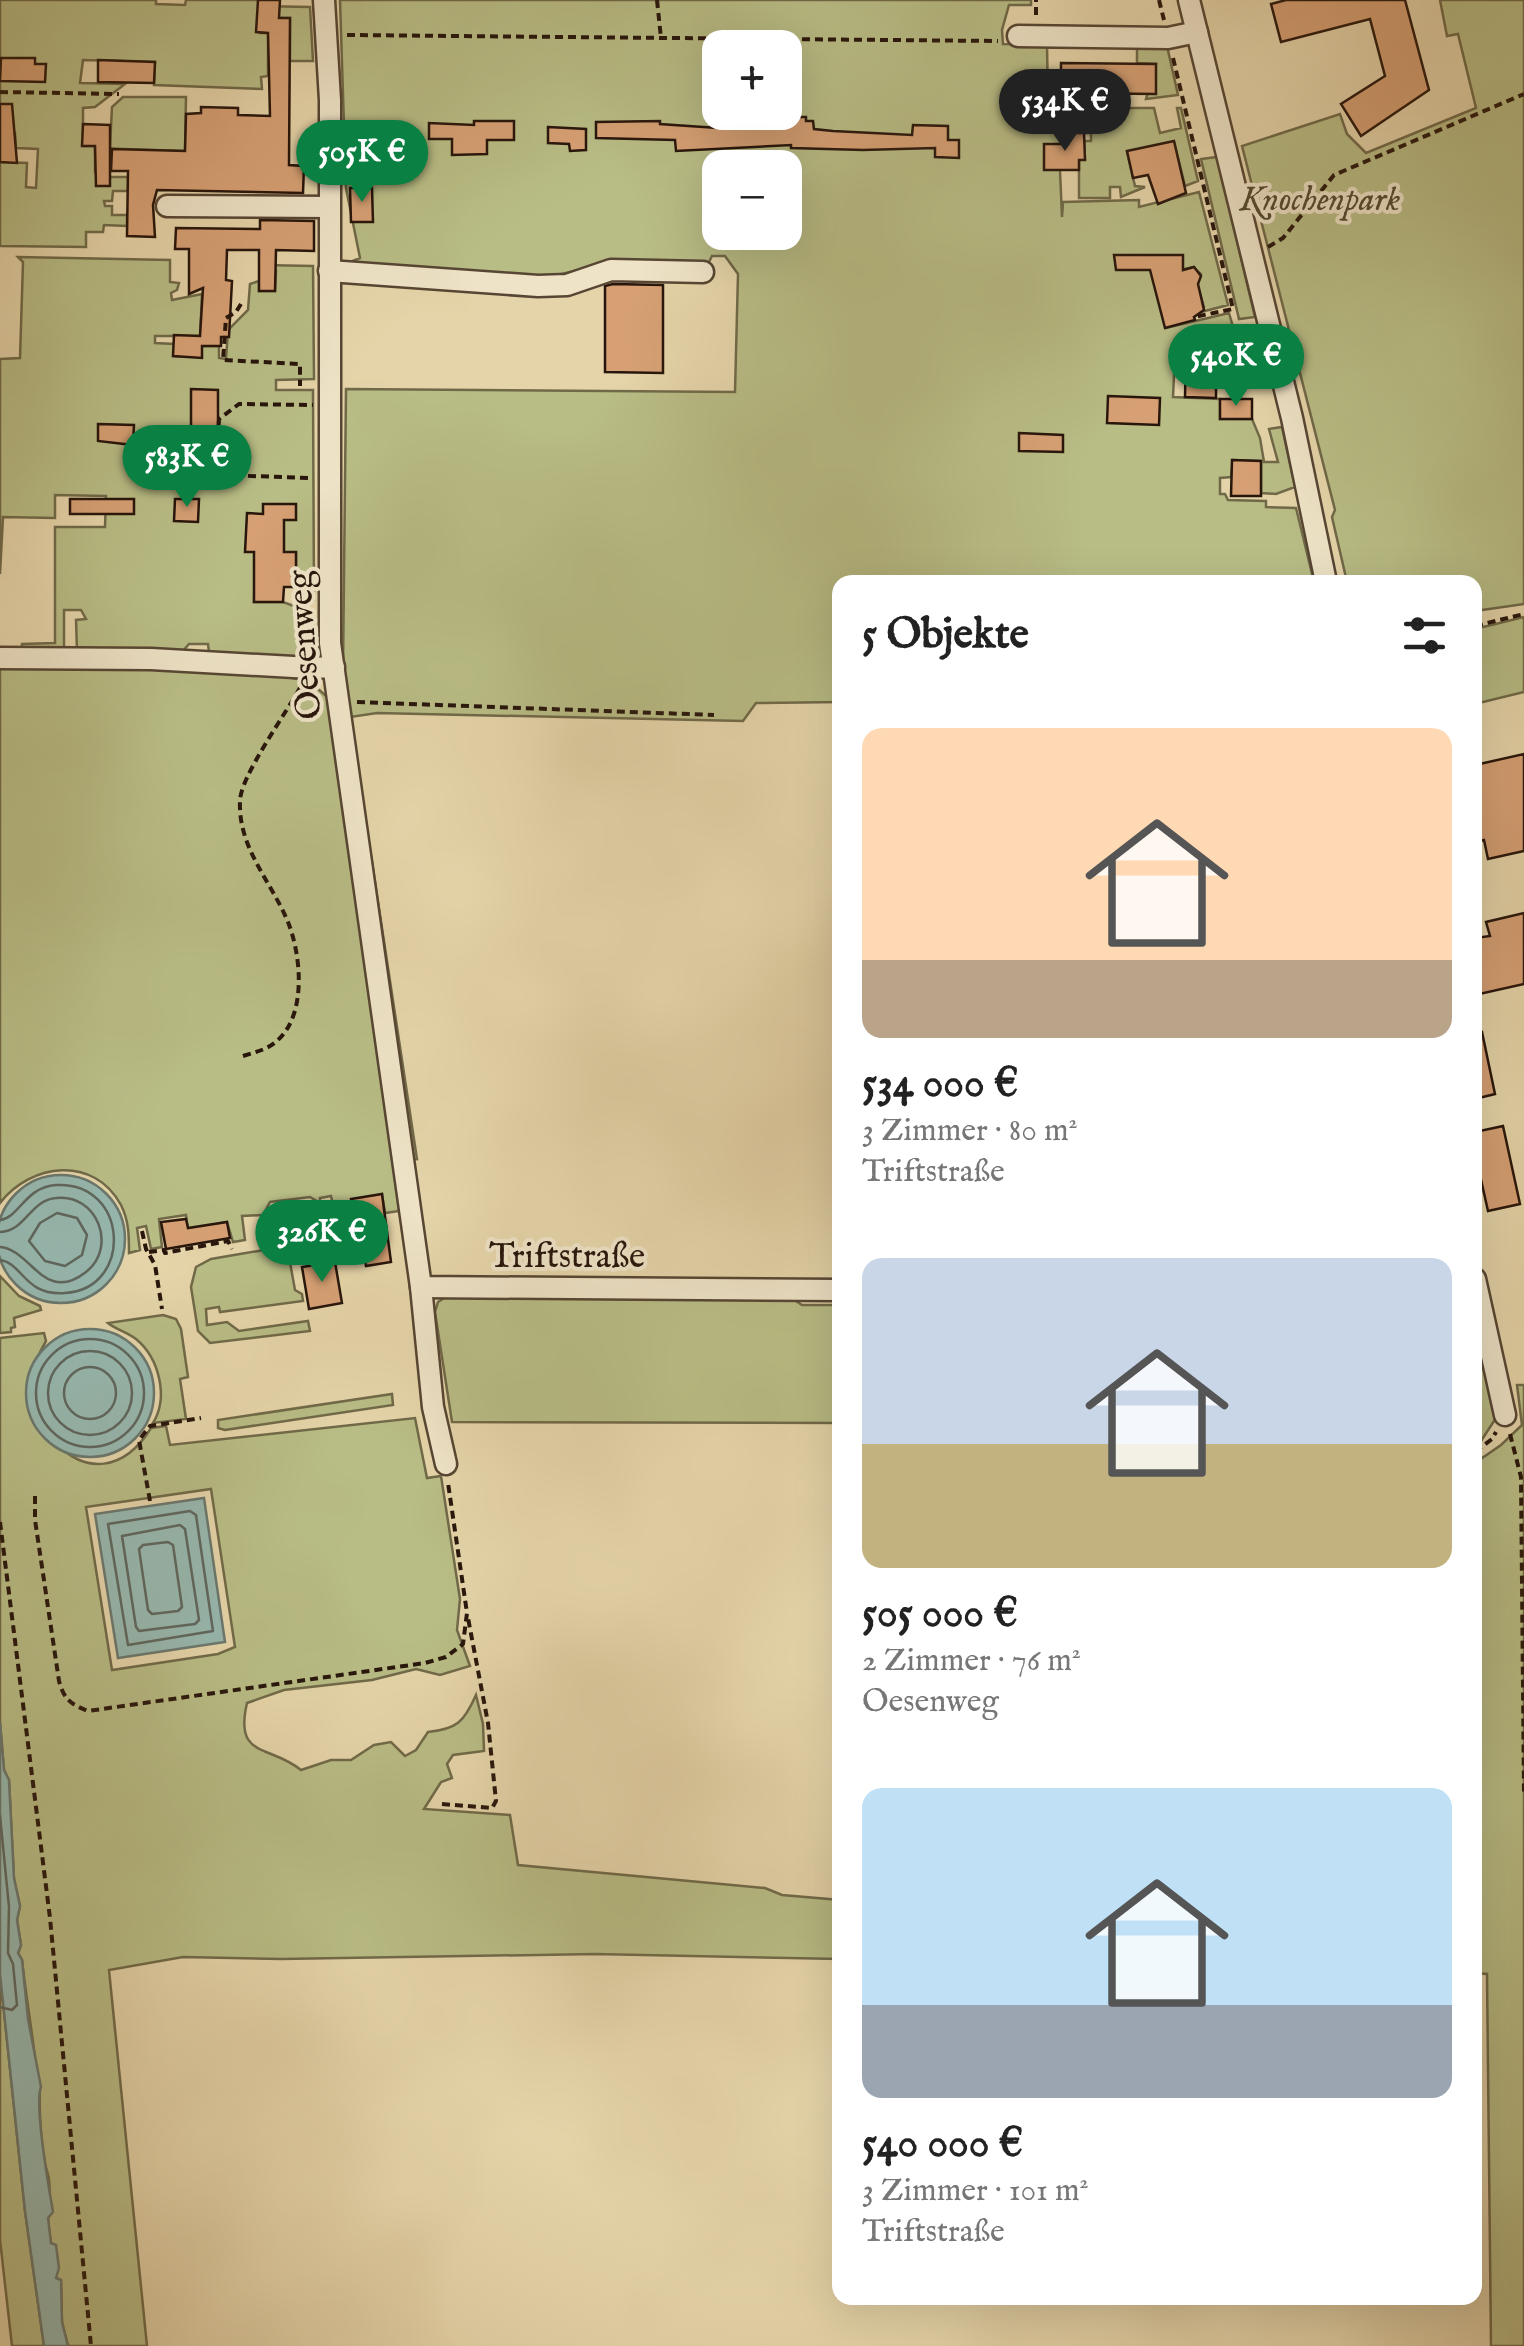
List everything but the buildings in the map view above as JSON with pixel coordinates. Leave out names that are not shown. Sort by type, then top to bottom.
[{"type":"street","name":"Oesenweg","points":[[324,0],[328,35],[329,608],[338,701],[422,1287]]},
{"type":"street","points":[[1189,0],[1292,418],[1325,575]]},
{"type":"street","points":[[1018,36],[1168,38],[1197,32]]},
{"type":"street","points":[[167,206],[329,207]]},
{"type":"street","points":[[328,270],[538,286],[567,285],[611,270],[703,272]]},
{"type":"street","points":[[0,658],[334,666]]},
{"type":"street","points":[[422,1287],[433,1408],[446,1464]]},
{"type":"street","name":"Triftstraße","points":[[422,1287],[832,1290]]},
{"type":"street","points":[[1482,1310],[1505,1414]]},
{"type":"path","points":[[658,0],[661,38]]},
{"type":"path","points":[[1160,0],[1234,308],[1194,318]]},
{"type":"path","points":[[328,35],[1008,41],[1018,36]]},
{"type":"path","points":[[0,92],[119,94]]},
{"type":"path","points":[[1250,256],[1283,238],[1334,175],[1524,94]]},
{"type":"path","points":[[241,304],[226,318],[222,360],[300,364],[300,386]]},
{"type":"path","points":[[218,438],[219,419],[239,404],[318,405]]},
{"type":"path","points":[[1482,624],[1524,614]]},
{"type":"path","points":[[243,1056],[266,1049],[280,1038],[294,1013],[299,976],[290,926],[241,828],[239,798],[248,774],[278,729],[310,668]]},
{"type":"path","points":[[338,701],[714,715]]},
{"type":"path","points":[[142,1231],[154,1265],[162,1310]]},
{"type":"path","points":[[149,1252],[165,1253],[228,1241],[232,1249]]},
{"type":"path","points":[[1482,1447],[1492,1439],[1505,1414]]},
{"type":"path","points":[[1505,1414],[1521,1477],[1524,1794]]},
{"type":"path","points":[[150,1501],[139,1440],[150,1426],[201,1418]]},
{"type":"path","points":[[442,1804],[492,1808],[496,1801],[488,1723],[467,1614],[446,1464]]},
{"type":"path","points":[[34,1496],[34,1520],[59,1681],[71,1704],[88,1711],[426,1663],[446,1657],[463,1644],[467,1614]]},
{"type":"path","points":[[0,1522],[50,1918],[91,2346]]},
{"type":"green space","points":[[0,0],[156,0],[156,4],[185,5],[186,0],[258,0],[259,6],[310,7],[313,61],[290,61],[290,18],[260,18],[260,33],[268,33],[268,76],[261,77],[262,89],[154,85],[155,62],[83,60],[80,83],[125,84],[95,107],[83,108],[83,146],[110,146],[112,107],[123,97],[186,97],[185,151],[95,148],[95,172],[128,177],[128,191],[113,191],[112,201],[104,201],[105,206],[112,206],[112,215],[127,215],[127,226],[104,225],[103,232],[86,232],[86,247],[0,246],[0,162],[27,163],[26,187],[36,188],[38,149],[16,148],[15,133],[0,126]]},
{"type":"green space","points":[[340,0],[1031,0],[1031,5],[1009,5],[1002,30],[1003,44],[1047,45],[1048,102],[1071,103],[1077,108],[1154,108],[1160,133],[1181,128],[1177,108],[1181,108],[1198,181],[1185,186],[1174,142],[1127,152],[1135,186],[1145,187],[1121,197],[1120,187],[1110,187],[1110,198],[1079,198],[1079,160],[1085,159],[1084,141],[1091,141],[1091,133],[1069,133],[1068,146],[1059,148],[1062,217],[1063,202],[1139,200],[1139,207],[1199,192],[1228,305],[1201,312],[1204,307],[1197,283],[1201,274],[1193,267],[1154,276],[1166,328],[1229,313],[1233,327],[1257,325],[1272,380],[1216,382],[1216,355],[1175,355],[1173,397],[1220,399],[1220,419],[1252,419],[1264,462],[1278,462],[1269,429],[1282,427],[1295,487],[1276,494],[1261,493],[1261,461],[1233,460],[1231,477],[1220,478],[1220,494],[1228,500],[1266,501],[1266,507],[1296,508],[1312,575],[832,575],[832,702],[756,703],[743,721],[377,713],[350,717],[417,1159],[394,1161],[399,1211],[385,1213],[382,1194],[333,1205],[331,1196],[320,1198],[320,1203],[310,1197],[270,1202],[263,1215],[242,1216],[245,1240],[233,1242],[227,1222],[188,1230],[186,1215],[159,1219],[162,1247],[151,1249],[146,1226],[137,1228],[140,1250],[129,1253],[121,1205],[95,1178],[62,1170],[45,1173],[28,1179],[0,1203],[0,667],[254,669],[310,682],[349,716],[343,669],[346,389],[735,392],[738,274],[725,256],[712,256],[708,264],[608,263],[549,277],[348,263],[360,258],[346,188]]},
{"type":"green space","name":"Knochenpark","points":[[1440,0],[1524,0],[1524,604],[1482,610],[1482,575],[1345,575],[1332,517],[1335,510],[1242,146],[1340,114],[1347,134],[1366,153],[1476,108],[1458,34],[1447,36]]},
{"type":"green space","points":[[1137,45],[1167,46],[1178,95],[1146,99],[1156,64],[1137,63]]},
{"type":"green space","points":[[1217,157],[1255,317],[1239,319],[1201,159]]},
{"type":"green space","points":[[18,257],[170,260],[170,282],[179,283],[171,293],[172,300],[202,294],[200,336],[155,336],[155,343],[174,344],[174,356],[201,357],[202,346],[219,346],[219,358],[226,359],[228,330],[248,310],[250,284],[259,281],[259,291],[275,291],[276,271],[262,270],[262,265],[313,266],[314,379],[276,380],[276,390],[313,390],[314,600],[303,600],[303,592],[296,587],[296,553],[255,552],[254,602],[283,602],[313,613],[311,656],[297,659],[216,654],[209,652],[208,644],[189,644],[182,652],[77,651],[76,620],[86,619],[81,610],[64,610],[64,651],[22,650],[22,644],[55,643],[55,527],[105,527],[106,496],[55,495],[55,518],[3,517],[0,574],[0,359],[20,358],[23,262]]},
{"type":"green space","points":[[1524,617],[1524,692],[1482,702],[1482,627]]},
{"type":"green space","points":[[287,1246],[295,1290],[302,1294],[303,1301],[220,1312],[219,1307],[206,1309],[207,1325],[227,1322],[239,1331],[308,1321],[310,1331],[210,1343],[198,1331],[191,1287],[196,1267],[211,1259]]},
{"type":"green space","points":[[0,1276],[19,1296],[41,1310],[14,1318],[11,1332],[0,1333]]},
{"type":"green space","points":[[449,1295],[787,1295],[802,1305],[832,1305],[832,1423],[452,1422],[435,1312],[438,1302]]},
{"type":"green space","points":[[163,1315],[176,1319],[181,1329],[188,1377],[180,1379],[186,1419],[153,1423],[161,1390],[156,1367],[136,1339],[108,1323]]},
{"type":"green space","points":[[44,1333],[46,1341],[35,1370],[35,1399],[44,1425],[60,1447],[81,1460],[104,1464],[128,1454],[151,1428],[166,1426],[170,1445],[415,1418],[427,1478],[441,1476],[460,1599],[457,1630],[470,1666],[440,1675],[416,1669],[372,1680],[284,1690],[247,1703],[244,1721],[250,1742],[301,1770],[331,1760],[351,1760],[374,1745],[391,1742],[405,1756],[416,1750],[428,1732],[458,1722],[476,1695],[484,1751],[453,1755],[447,1764],[452,1778],[441,1782],[424,1809],[510,1815],[518,1865],[765,1888],[782,1895],[832,1899],[832,1959],[595,1954],[183,1957],[109,1970],[147,2346],[68,2346],[62,2322],[61,2280],[56,2278],[49,2232],[49,2182],[42,2142],[40,2083],[18,1953],[20,1906],[14,1879],[9,1780],[4,1770],[0,1722],[0,1338]],"holes":[[[211,1489],[235,1647],[218,1654],[112,1670],[86,1507]]]},
{"type":"green space","points":[[1482,1343],[1496,1418],[1482,1439]]},
{"type":"green space","points":[[1517,1385],[1524,1385],[1524,2346],[1491,2346],[1487,1974],[1482,1974],[1482,1458],[1522,1425]]},
{"type":"green space","points":[[392,1394],[393,1405],[218,1428],[218,1420]]},
{"type":"green space","points":[[0,1974],[25,2211],[44,2346],[12,2346],[0,2240]]},
{"type":"water","points":[[49,1176],[73,1176],[97,1186],[114,1203],[124,1227],[124,1251],[114,1275],[97,1292],[73,1302],[49,1302],[25,1292],[8,1275],[-1,1254],[-1,1224],[8,1203],[25,1186]]},
{"type":"water","points":[[90,1329],[115,1334],[135,1348],[149,1368],[154,1393],[149,1418],[135,1438],[115,1452],[90,1457],[65,1452],[45,1438],[31,1418],[26,1393],[31,1368],[45,1348],[65,1334]]},
{"type":"water","points":[[204,1498],[225,1642],[118,1658],[95,1514]]},
{"type":"water","points":[[0,1722],[20,1906],[18,1953],[41,2087],[41,2128],[53,2212],[48,2218],[51,2243],[56,2245],[56,2278],[61,2280],[62,2322],[68,2346],[44,2346],[25,2211],[0,1974]]}]
